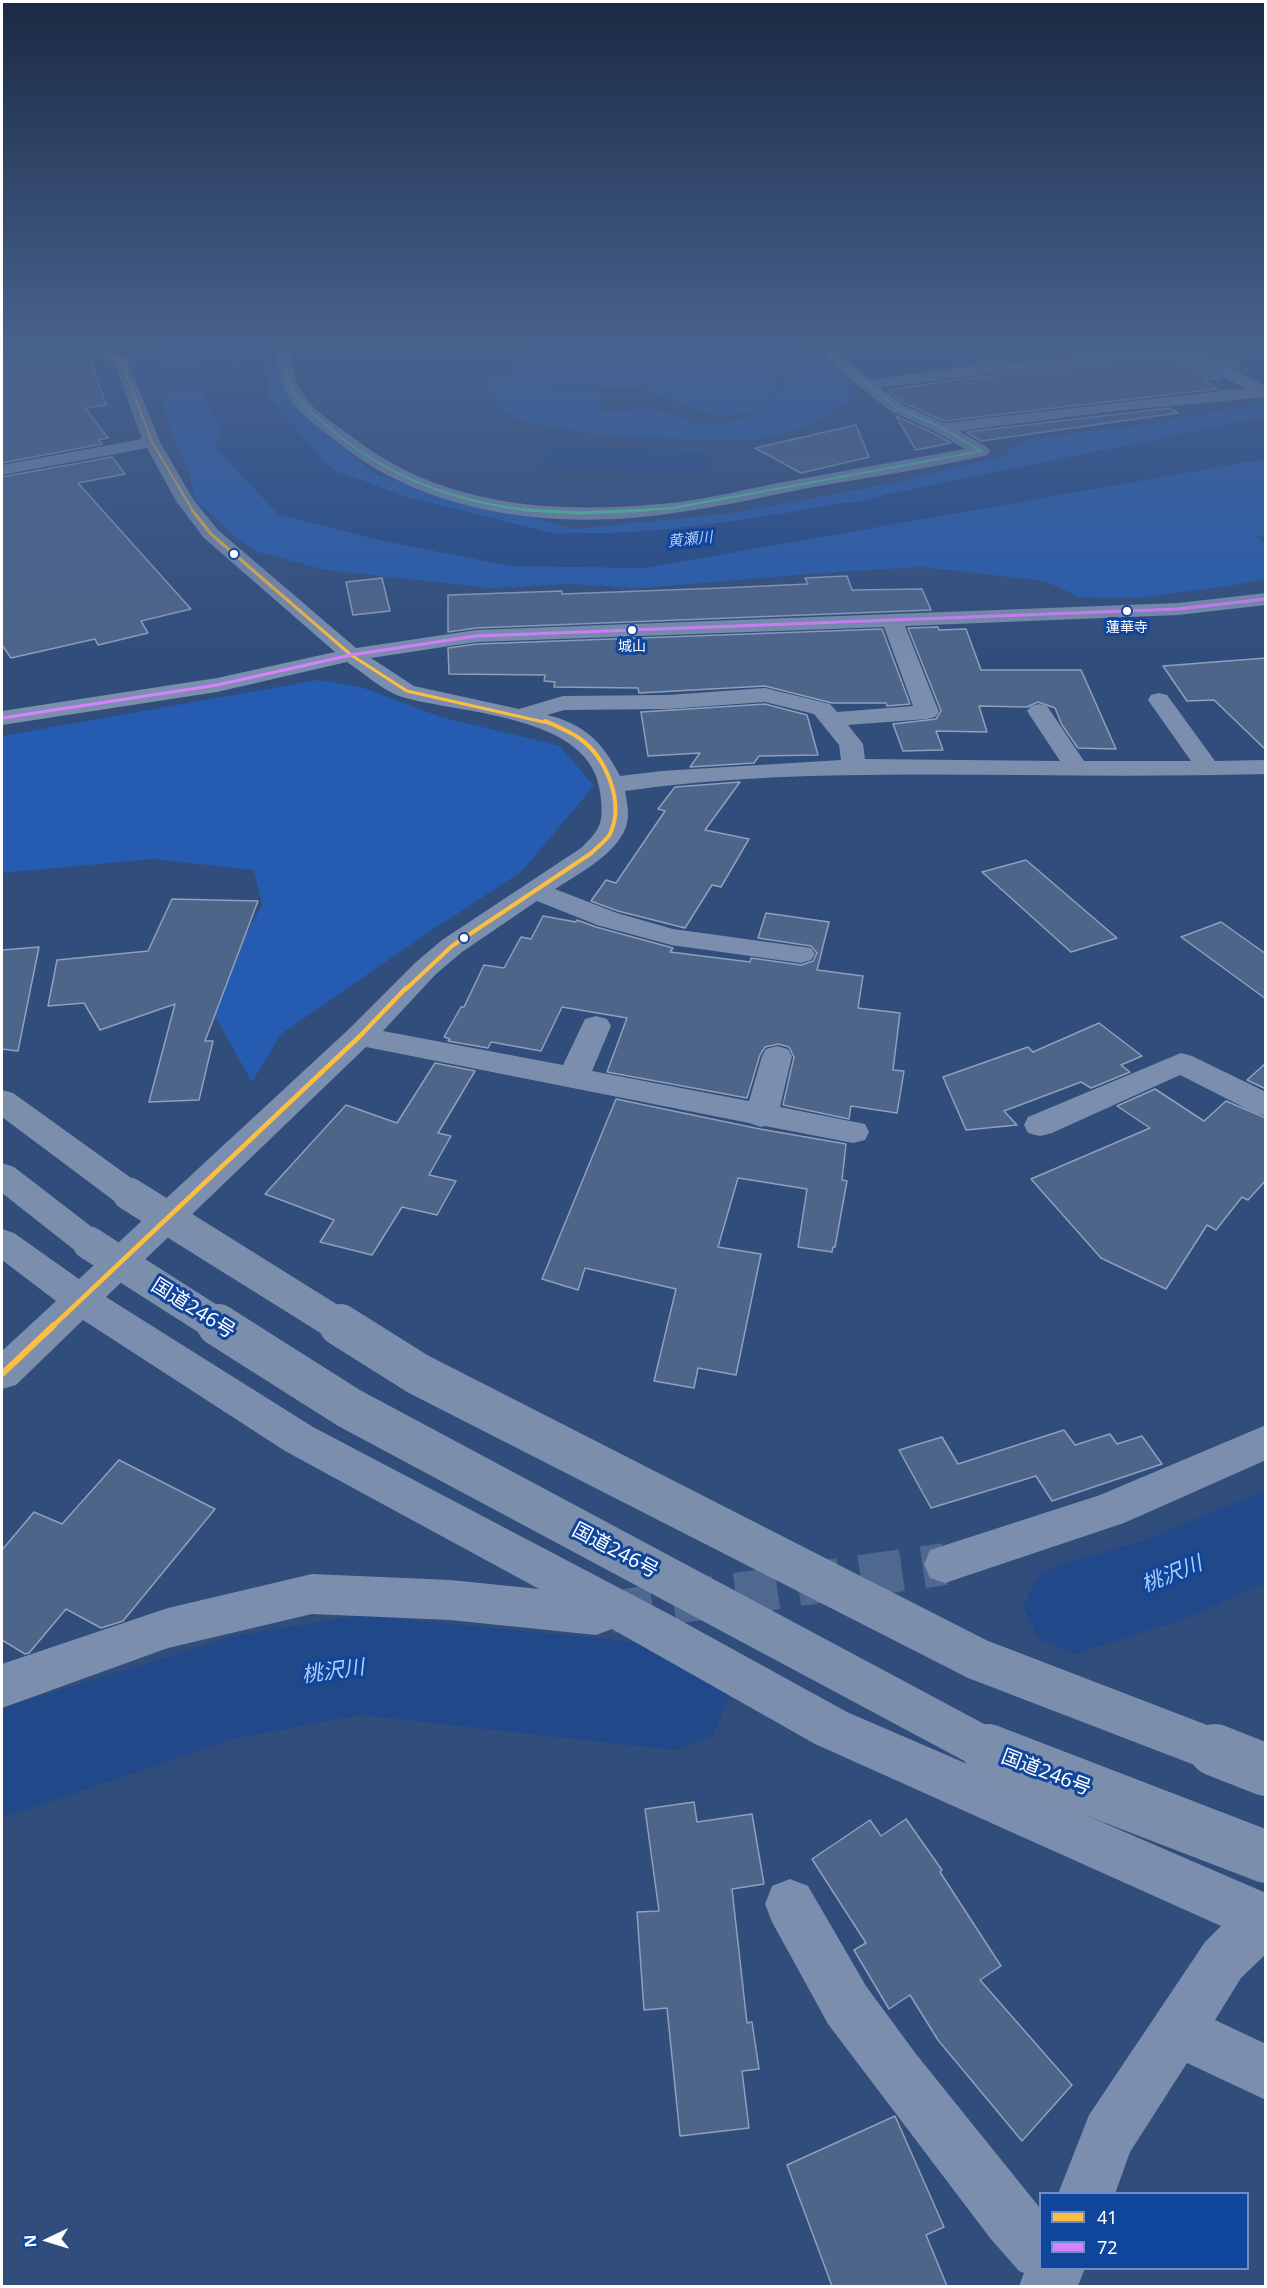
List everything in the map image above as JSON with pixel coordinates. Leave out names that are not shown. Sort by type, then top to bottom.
[{"type":"highway","points":[[2,1101],[129,1194],[418,1374],[977,1659],[1266,1770]]},
{"type":"highway","name":"国道246号","points":[[2,1175],[89,1243],[349,1408],[982,1748],[1266,1857]]},
{"type":"street","points":[[2,470],[110,450]]},
{"type":"street","points":[[2,1374],[360,1036],[426,968],[452,946],[590,854],[609,836],[616,816],[612,785],[596,753],[578,737],[544,721],[407,691],[351,655],[211,534],[185,501],[156,450]]},
{"type":"street","points":[[354,450],[403,479],[442,495],[468,502],[567,513],[673,508],[981,451],[979,450]]},
{"type":"street","points":[[2,718],[218,686],[351,655],[476,636],[1178,609],[1266,599]]},
{"type":"street","points":[[833,719],[927,712],[892,620]]},
{"type":"street","points":[[519,716],[563,703],[668,702],[765,695],[822,709],[833,719],[852,744],[854,766]]},
{"type":"street","points":[[1159,700],[1208,768]]},
{"type":"street","points":[[1039,711],[1077,768]]},
{"type":"street","points":[[612,785],[662,778],[854,766],[1266,767]]},
{"type":"street","points":[[533,890],[607,919],[671,937],[801,954]]},
{"type":"street","points":[[573,1079],[596,1026]]},
{"type":"street","points":[[360,1036],[761,1116],[853,1132]]},
{"type":"street","points":[[761,1116],[777,1056]]},
{"type":"street","points":[[1040,1125],[1181,1063],[1266,1105]]},
{"type":"street","points":[[2,1242],[80,1299],[298,1439],[651,1627],[831,1728],[1265,1919],[1223,1960],[1109,2135],[1086,2192]]},
{"type":"street","points":[[945,1564],[1109,1510],[1266,1442]]},
{"type":"street","points":[[2,1686],[168,1628],[312,1594],[450,1600],[596,1615]]},
{"type":"street","points":[[790,1904],[847,2005],[1010,2218],[1039,2248]]},
{"type":"street","points":[[1178,2030],[1266,2073]]},
{"type":"street","points":[[1048,2286],[1055,2270]]},
{"type":"shaded area","points":[[179,450],[346,450],[376,475],[574,529],[732,513],[888,484],[1002,456],[1011,450],[1265,450],[1265,535],[1256,537],[1265,543],[1265,579],[1136,598],[1079,597],[1045,581],[922,567],[645,588],[566,584],[490,588],[326,570],[258,552],[238,539],[196,501],[189,473]]},
{"type":"shaded area","points":[[218,450],[314,450],[331,469],[407,497],[589,542],[702,546],[888,494],[1105,450],[1265,450],[1265,459],[645,568],[509,566],[379,540],[278,514]]},
{"type":"shaded area","points":[[550,450],[710,452],[709,472],[542,468]]},
{"type":"shaded area","points":[[318,680],[361,687],[441,717],[560,746],[594,786],[521,872],[281,1034],[252,1082],[216,1018],[162,990],[244,937],[262,905],[254,870],[153,859],[2,873],[2,736]]},
{"type":"building","points":[[2,450],[72,450],[2,463]]},
{"type":"building","points":[[758,450],[866,450],[869,457],[801,473]]},
{"type":"building","points":[[112,457],[125,474],[78,483],[191,609],[141,621],[148,633],[98,645],[95,639],[11,658],[2,645],[2,477]]},
{"type":"building","points":[[847,576],[852,590],[922,589],[931,610],[476,628],[448,632],[448,595],[562,591],[562,594],[808,584],[805,578]]},
{"type":"building","points":[[382,578],[390,611],[353,615],[346,582]]},
{"type":"building","points":[[938,627],[939,630],[966,629],[981,670],[1081,670],[1116,749],[1078,748],[1062,725],[1055,708],[1038,702],[1027,707],[979,706],[987,732],[936,731],[943,750],[903,751],[893,724],[936,719],[941,711],[908,628]]},
{"type":"building","points":[[882,629],[910,704],[887,706],[886,703],[832,703],[765,686],[639,693],[638,688],[554,687],[555,682],[544,681],[545,675],[449,674],[448,648],[476,644]]},
{"type":"building","points":[[1266,658],[1266,750],[1214,700],[1187,701],[1163,666]]},
{"type":"building","points":[[765,704],[807,715],[818,755],[759,756],[754,763],[690,767],[700,753],[648,756],[641,712]]},
{"type":"building","points":[[740,782],[705,830],[749,839],[721,887],[712,885],[685,928],[618,911],[591,901],[606,880],[616,883],[665,811],[658,809],[675,787]]},
{"type":"building","points":[[1026,860],[1117,938],[1071,952],[982,872]]},
{"type":"building","points":[[172,899],[258,901],[205,1041],[213,1041],[199,1100],[149,1102],[175,1004],[100,1030],[84,1003],[48,1006],[57,960],[148,951]]},
{"type":"building","points":[[766,913],[829,922],[817,970],[863,976],[858,1008],[900,1013],[893,1070],[904,1071],[897,1113],[851,1106],[849,1119],[783,1105],[794,1057],[789,1047],[778,1044],[765,1047],[760,1055],[747,1098],[607,1072],[627,1018],[562,1007],[541,1051],[491,1042],[488,1048],[448,1041],[450,1039],[444,1037],[461,1007],[464,1007],[484,965],[504,968],[521,937],[531,939],[543,916],[576,922],[577,920],[673,948],[670,952],[750,962],[751,958],[801,965],[813,961],[817,953],[811,946],[758,938]]},
{"type":"building","points":[[1221,922],[1266,954],[1266,999],[1181,937]]},
{"type":"building","points":[[39,947],[18,1051],[2,1049],[2,950]]},
{"type":"building","points":[[1099,1023],[1142,1056],[1121,1065],[1130,1072],[1091,1088],[1081,1082],[1004,1111],[1017,1125],[966,1130],[943,1077],[1028,1047],[1033,1052]]},
{"type":"building","points":[[435,1063],[475,1071],[438,1133],[451,1136],[429,1175],[456,1181],[437,1215],[402,1207],[372,1255],[320,1242],[334,1220],[265,1194],[346,1105],[397,1123]]},
{"type":"building","points":[[1266,1063],[1266,1089],[1247,1080]]},
{"type":"building","points":[[1155,1089],[1204,1121],[1226,1101],[1266,1118],[1266,1180],[1248,1200],[1242,1197],[1216,1230],[1207,1225],[1166,1289],[1101,1258],[1031,1179],[1150,1128],[1117,1106]]},
{"type":"building","points":[[616,1099],[846,1144],[842,1180],[847,1181],[835,1247],[832,1252],[798,1247],[807,1189],[738,1178],[718,1247],[761,1254],[736,1375],[698,1368],[694,1388],[654,1381],[676,1289],[585,1268],[578,1290],[542,1279]]},
{"type":"building","points":[[1064,1430],[1075,1445],[1110,1434],[1117,1444],[1142,1436],[1162,1464],[1052,1501],[1036,1476],[931,1508],[899,1450],[942,1437],[958,1464]]},
{"type":"building","points":[[119,1460],[215,1509],[123,1621],[101,1628],[66,1609],[29,1653],[25,1654],[2,1640],[2,1550],[34,1512],[62,1524]]},
{"type":"building","points":[[694,1802],[697,1822],[752,1814],[764,1884],[732,1889],[747,2023],[752,2022],[759,2069],[742,2071],[749,2128],[680,2136],[667,2008],[644,2010],[637,1912],[659,1911],[645,1809]]},
{"type":"building","points":[[906,1819],[942,1870],[940,1872],[1001,1966],[980,1980],[1072,2085],[1022,2141],[938,2040],[910,1995],[889,2009],[854,1950],[866,1943],[812,1859],[870,1820],[881,1836]]},
{"type":"building","points":[[895,2116],[944,2227],[926,2235],[947,2286],[832,2286],[787,2165]]},
{"type":"waterway","name":"黄瀬川","points":[[251,450],[263,471],[295,491]]},
{"type":"waterway","name":"黄瀬川","points":[[540,548],[629,546],[739,535],[849,515]]},
{"type":"waterway","name":"桃沢川","points":[[1075,1607],[1152,1585],[1266,1534]]},
{"type":"waterway","name":"桃沢川","points":[[2,1763],[236,1687],[361,1665],[675,1698]]},
{"type":"tunnel","points":[[611,1612],[945,1564]]},
{"type":"transit line","name":"41","points":[[2,1374],[360,1036],[426,968],[452,946],[590,854],[609,836],[616,816],[612,785],[596,753],[578,737],[544,721],[407,691],[351,655],[211,534],[185,501],[156,450]]},
{"type":"transit line","points":[[358,450],[407,479],[448,495],[491,506],[580,513],[673,508],[981,451],[979,450]]},
{"type":"transit line","name":"72","points":[[2,718],[217,685],[351,655],[476,636],[1178,609],[1266,599]]},
{"type":"place","name":"蓮華寺","points":[[1127,611]]},
{"type":"place","name":"城山","points":[[632,630]]}]
